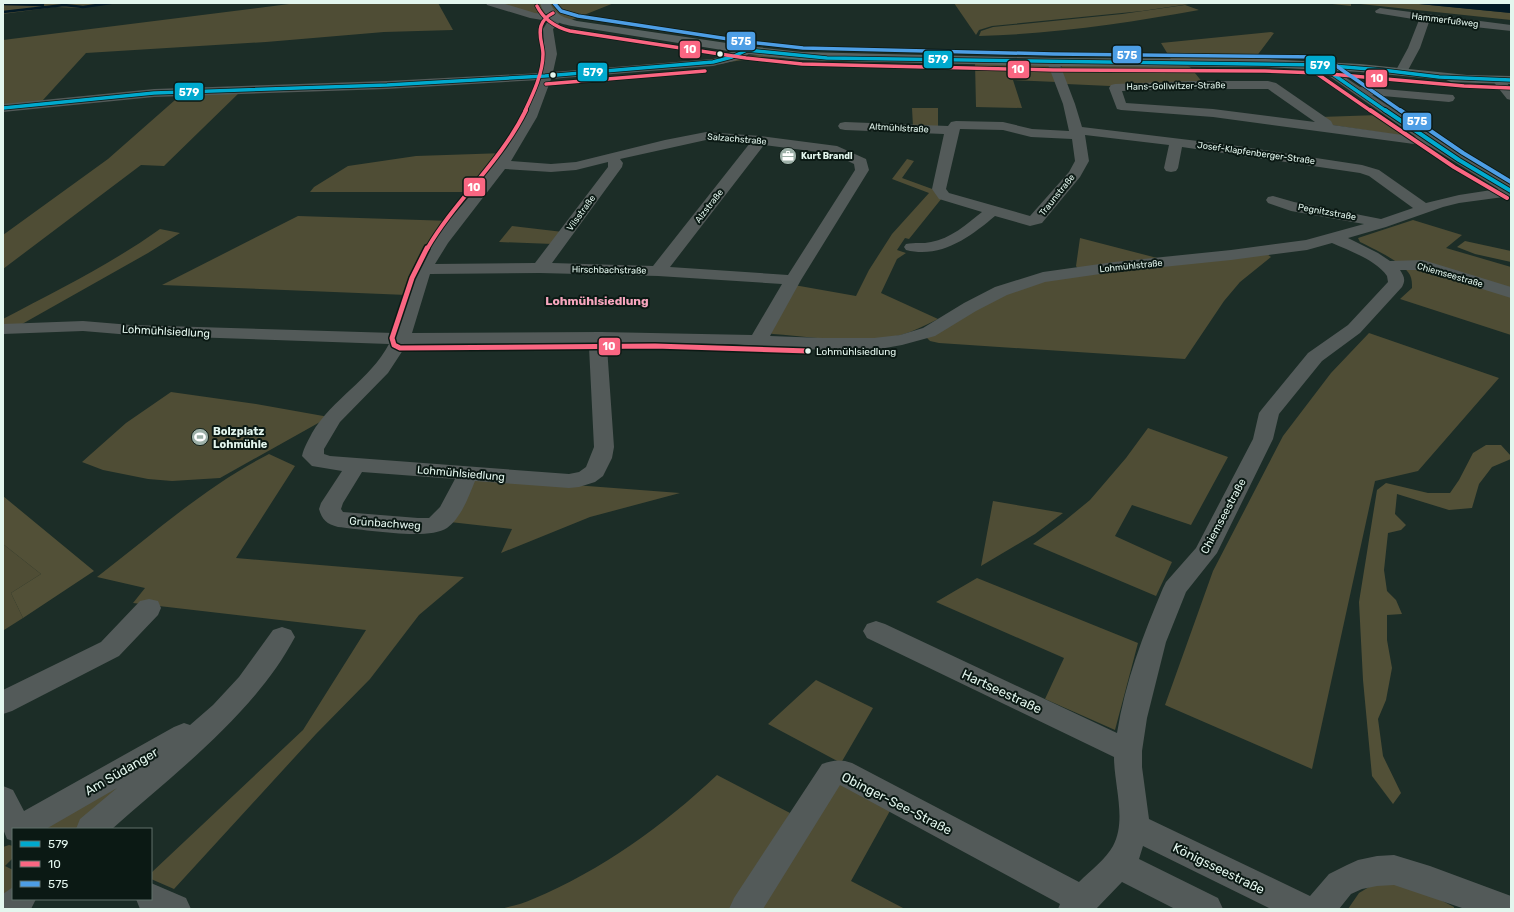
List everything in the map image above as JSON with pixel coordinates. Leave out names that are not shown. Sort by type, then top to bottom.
[{"type":"main road","points":[[544,3],[549,13],[558,18],[577,24],[747,50],[826,58],[1320,65],[1465,78]]},
{"type":"main road","points":[[1382,70],[1438,77],[1511,80]]},
{"type":"street","points":[[491,3],[534,16],[558,18]]},
{"type":"street","name":"Hammerfußweg","points":[[1380,10],[1509,30]]},
{"type":"street","points":[[400,340],[424,269],[456,221],[501,165],[527,125],[535,109],[550,58],[548,29],[550,25],[558,18]]},
{"type":"street","points":[[1401,72],[1412,52],[1425,18]]},
{"type":"street","points":[[3,108],[124,95],[184,91],[387,85],[545,76],[713,62],[732,57],[747,50]]},
{"type":"street","name":"Traunstraße","points":[[992,211],[1030,221],[1037,220],[1079,167],[1082,156],[1077,133],[1069,104],[1052,62]]},
{"type":"street","points":[[1320,65],[1477,172],[1511,191]]},
{"type":"street","points":[[1498,80],[1511,96]]},
{"type":"street","name":"Hans-Gollwitzer-Straße","points":[[1328,128],[1326,124],[1272,86],[1268,85],[1192,85],[1115,88],[1121,106],[1213,113],[1432,142]]},
{"type":"street","points":[[1355,90],[1449,98]]},
{"type":"street","name":"Altmühlstraße","points":[[846,126],[952,130],[956,126],[970,124],[1013,127],[1037,134],[1077,133]]},
{"type":"street","points":[[952,130],[939,189],[941,193],[950,198],[992,211]]},
{"type":"street","name":"Josef-Klapfenberger-Straße","points":[[1077,133],[1176,142],[1366,170],[1380,177],[1425,208]]},
{"type":"street","name":"Salzachstraße","points":[[501,165],[572,167],[702,136],[760,140],[841,151],[857,159],[861,162],[862,167],[860,175],[793,280],[758,341]]},
{"type":"street","name":"Alzstraße","points":[[658,271],[760,140]]},
{"type":"street","points":[[1171,168],[1176,142]]},
{"type":"street","name":"Vilsstraße","points":[[540,268],[615,167],[616,163],[612,158]]},
{"type":"street","name":"Lohmühlstraße","points":[[758,341],[866,345],[902,340],[929,332],[970,307],[1001,291],[1016,285],[1043,278],[1114,267],[1283,249],[1336,238],[1425,208],[1459,199],[1511,191]]},
{"type":"street","name":"Pegnitzstraße","points":[[1273,200],[1291,206],[1368,220],[1381,224]]},
{"type":"street","points":[[912,247],[928,249],[960,236],[992,211]]},
{"type":"street","points":[[1336,238],[1388,266]]},
{"type":"street","name":"Chiemseestraße","points":[[1388,266],[1415,264],[1423,265],[1511,293]]},
{"type":"street","name":"Chiemseestraße","points":[[1079,905],[1118,864],[1126,852],[1134,827],[1128,751],[1133,718],[1153,642],[1175,588],[1205,554],[1263,439],[1269,413],[1315,357],[1354,329],[1396,283],[1397,280],[1395,274],[1388,266]]},
{"type":"street","name":"Hirschbachstraße","points":[[424,269],[540,268],[658,271],[793,280]]},
{"type":"street","name":"Lohmühlsiedlung","points":[[3,329],[83,326],[131,330],[400,340],[435,338],[601,337],[758,341]]},
{"type":"street","name":"Lohmühlsiedlung","points":[[400,340],[388,361],[335,415],[314,449],[313,456],[319,461],[468,474],[569,481],[579,480],[595,471],[602,458],[604,447],[598,347],[601,337]]},
{"type":"street","name":"Lohmühlsiedlung","points":[[388,361],[423,342],[435,338]]},
{"type":"street","name":"Grünbachweg","points":[[356,465],[332,503],[330,509],[332,515],[338,519],[429,526],[438,522],[447,514],[468,474]]},
{"type":"street","points":[[3,703],[110,648],[120,640],[149,608]]},
{"type":"street","name":"Hartseestraße","points":[[876,631],[1128,751]]},
{"type":"street","name":"Am Südanger","points":[[20,828],[115,790],[223,713],[248,685],[282,637]]},
{"type":"street","name":"Obinger-See-Straße","points":[[745,909],[832,772],[842,772],[1079,905]]},
{"type":"street","name":"Am Südanger","points":[[92,828],[115,790]]},
{"type":"street","name":"Am Südanger","points":[[3,799],[18,828]]},
{"type":"street","name":"Königsseestraße","points":[[1134,827],[1304,909]]},
{"type":"street","points":[[3,839],[12,833]]},
{"type":"street","points":[[1118,864],[1207,909]]},
{"type":"street","points":[[1320,909],[1340,884],[1358,875],[1377,871],[1394,870],[1430,881],[1506,909]]},
{"type":"street","points":[[152,898],[175,909]]},
{"type":"street","points":[[10,909],[19,900]]},
{"type":"shaded area","points":[[3,3],[115,3],[79,8],[55,7],[3,14]]},
{"type":"shaded area","points":[[297,3],[438,3],[453,30],[384,32],[266,42],[86,53],[43,100],[37,103],[3,107],[3,40]]},
{"type":"shaded area","points":[[494,3],[541,3],[549,16],[548,17]]},
{"type":"shaded area","points":[[548,3],[614,3],[569,21],[559,17]]},
{"type":"shaded area","points":[[954,3],[1189,4],[1142,11],[992,26],[979,30],[976,35]]},
{"type":"shaded area","points":[[1323,3],[1351,3],[1351,6]]},
{"type":"shaded area","points":[[1351,3],[1409,3],[1511,13],[1511,20]]},
{"type":"shaded area","points":[[1185,5],[1199,10],[1090,27],[1035,33],[979,36],[981,31],[993,27],[1122,14]]},
{"type":"shaded area","points":[[1271,32],[1274,33],[1253,61],[1172,61],[1161,43]]},
{"type":"shaded area","points":[[759,55],[1049,64],[1057,82],[1013,80],[1022,108],[976,107],[975,63],[831,61],[763,57],[723,63],[746,56]]},
{"type":"shaded area","points":[[1062,66],[1188,66],[1203,83],[1110,86],[1066,84],[1060,68]]},
{"type":"shaded area","points":[[241,91],[164,166],[141,165],[3,269],[3,235],[108,159],[183,93]]},
{"type":"shaded area","points":[[912,108],[938,108],[938,128],[913,127]]},
{"type":"shaded area","points":[[1379,115],[1410,137],[1332,125],[1320,117]]},
{"type":"shaded area","points":[[505,153],[476,192],[310,192],[314,187],[348,166],[416,156]]},
{"type":"shaded area","points":[[907,159],[914,161],[902,178],[935,190],[942,198],[909,239],[905,238],[897,250],[906,253],[897,259],[881,293],[938,319],[915,330],[901,335],[885,338],[854,340],[769,333],[794,285],[856,296],[869,270],[892,234],[929,193],[892,179]]},
{"type":"shaded area","points":[[298,216],[452,221],[407,295],[162,285]]},
{"type":"shaded area","points":[[1413,220],[1462,235],[1446,248],[1511,267],[1511,335],[1400,299],[1412,288],[1412,280],[1410,275],[1401,265],[1360,242],[1358,238]]},
{"type":"shaded area","points":[[512,226],[563,232],[553,244],[499,242]]},
{"type":"shaded area","points":[[160,229],[180,233],[148,253],[15,328],[3,327],[3,319],[103,265]]},
{"type":"shaded area","points":[[1080,238],[1165,260],[1078,269],[1076,266]]},
{"type":"shaded area","points":[[1465,241],[1511,251],[1511,262],[1475,254],[1457,247]]},
{"type":"shaded area","points":[[1267,254],[1271,257],[1240,282],[1224,301],[1185,359],[939,343],[930,341],[926,337],[1007,291],[1060,277]]},
{"type":"shaded area","points":[[1369,333],[1499,378],[1418,471],[1375,481],[1312,769],[1165,705],[1213,571],[1283,436],[1331,373]]},
{"type":"shaded area","name":"Bolzplatz Lohmühle","points":[[171,392],[256,404],[329,417],[220,478],[172,481],[148,479],[103,470],[82,462],[126,423]]},
{"type":"shaded area","points":[[1148,428],[1228,457],[1191,525],[1132,505],[1115,536],[1172,562],[1156,596],[1033,544],[1090,500],[1126,458]]},
{"type":"shaded area","points":[[1486,445],[1501,445],[1511,456],[1511,459],[1492,467],[1479,484],[1472,508],[1449,510],[1397,494],[1395,514],[1406,525],[1401,530],[1388,533],[1384,570],[1387,591],[1396,600],[1402,614],[1387,615],[1387,640],[1392,668],[1386,700],[1378,719],[1383,756],[1401,793],[1393,804],[1372,776],[1363,680],[1359,602],[1377,490],[1386,483],[1428,493],[1450,493],[1459,480],[1473,453]]},
{"type":"shaded area","points":[[269,454],[295,466],[236,558],[464,577],[419,615],[370,679],[316,734],[174,889],[152,879],[152,872],[303,730],[366,630],[133,603],[145,588],[97,577],[180,511],[246,467]]},
{"type":"shaded area","points":[[481,478],[680,493],[590,517],[501,553],[512,529],[450,522],[472,481]]},
{"type":"shaded area","points":[[3,496],[94,571],[23,618],[11,593],[41,574],[3,544]]},
{"type":"shaded area","points":[[993,501],[1063,513],[1035,534],[981,566]]},
{"type":"shaded area","points":[[3,544],[41,574],[11,593],[23,618],[4,630]]},
{"type":"shaded area","points":[[977,578],[1138,643],[1115,730],[1045,699],[1064,658],[936,602]]},
{"type":"shaded area","points":[[816,680],[873,708],[841,763],[768,724]]},
{"type":"shaded area","points":[[194,735],[85,828],[45,828]]},
{"type":"shaded area","points":[[717,775],[790,813],[733,909],[501,909],[525,902],[583,875],[631,845],[653,829]]},
{"type":"shaded area","points":[[835,780],[891,809],[851,881],[905,909],[757,909]]},
{"type":"shaded area","points":[[12,846],[12,859],[5,866],[12,870],[12,900],[3,909],[3,847]]},
{"type":"shaded area","points":[[1374,884],[1394,884],[1427,893],[1454,907],[1454,909],[1348,909],[1359,893]]},
{"type":"water","points":[[1409,3],[1511,3],[1511,13]]},
{"type":"waterway","points":[[3,12],[64,5],[83,7],[111,3]]},
{"type":"waterway","points":[[3,4],[43,5]]},
{"type":"transit line","name":"575","points":[[554,3],[561,11],[578,16],[748,42],[803,48],[1053,54],[1320,57]]},
{"type":"transit line","name":"10","points":[[537,6],[543,16],[550,23],[559,28],[570,31],[746,58],[802,64],[1053,70],[1265,71],[1319,73],[1464,86],[1511,88]]},
{"type":"transit line","name":"10","points":[[553,13],[544,19],[541,25],[540,40],[543,52],[542,62],[535,86],[523,115],[503,150],[440,229],[422,256],[412,278],[392,338],[394,345],[400,348],[655,346],[808,351]]},
{"type":"transit line","name":"579","points":[[747,50],[827,58],[1320,65],[1382,70],[1439,77],[1511,80]]},
{"type":"transit line","name":"579","points":[[3,108],[154,93],[387,85],[545,76],[713,62],[732,57],[747,50]]},
{"type":"transit line","name":"575","points":[[1325,58],[1463,153],[1511,182]]},
{"type":"transit line","name":"579","points":[[1321,66],[1459,160],[1511,191]]},
{"type":"transit line","name":"10","points":[[546,84],[705,71]]},
{"type":"transit line","name":"10","points":[[1316,73],[1454,167],[1507,198]]},
{"type":"place","name":"Kurt Brandl","points":[[788,156]]},
{"type":"place","name":"Lohmühlsiedlung","points":[[808,351]]},
{"type":"place","name":"Bolzplatz Lohmühle","points":[[200,437]]},
{"type":"district","name":"Lohmühlsiedlung","points":[[597,301]]}]
